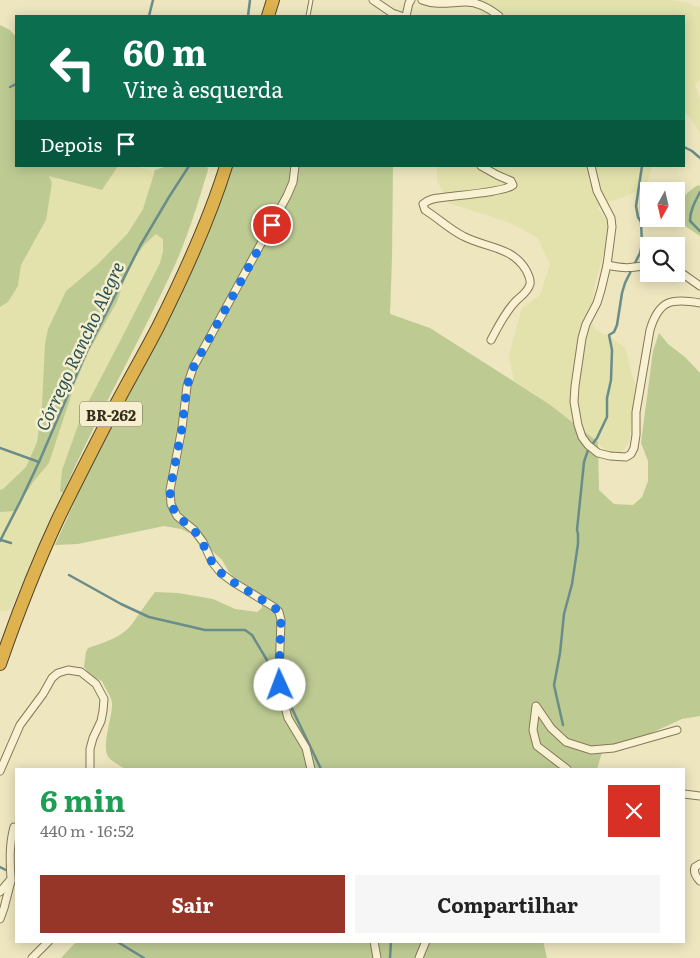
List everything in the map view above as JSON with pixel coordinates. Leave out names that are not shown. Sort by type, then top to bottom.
[{"type":"highway","points":[[268,15],[272,0]]},
{"type":"highway","name":"BR-262","points":[[0,664],[34,575],[58,520],[158,327],[200,238],[226,167]]},
{"type":"street","points":[[373,0],[380,6],[398,15]]},
{"type":"street","points":[[406,15],[411,0]]},
{"type":"street","points":[[422,0],[436,4],[478,3],[497,15]]},
{"type":"street","points":[[295,167],[293,182],[287,196],[193,368],[187,386],[182,428],[170,490],[171,504],[177,516],[194,530],[212,562],[221,573],[279,612],[281,620],[279,674],[282,696],[288,718],[306,748],[312,768]]},
{"type":"street","points":[[483,167],[511,181],[513,185],[509,188],[494,191],[428,200],[423,206],[425,210],[463,236],[479,243],[500,248],[514,256],[527,271],[530,286],[510,307],[491,340]]},
{"type":"street","points":[[591,167],[597,191],[611,218],[612,227],[607,265],[601,290],[582,338],[574,402],[582,437],[598,453],[619,458],[631,454],[634,448],[636,412],[650,330],[654,317],[660,308],[668,302],[685,301],[700,303]]},
{"type":"street","points":[[607,265],[621,269],[640,267]]},
{"type":"street","points":[[685,275],[700,286]]},
{"type":"street","points":[[0,771],[20,724],[43,694],[52,678],[58,673],[68,670],[81,672],[96,684],[104,699],[104,711],[90,749],[90,768]]},
{"type":"street","points":[[566,768],[537,746],[533,730],[536,706],[551,728],[566,742],[592,750],[614,748],[677,730]]},
{"type":"street","points":[[685,794],[700,796]]},
{"type":"street","points":[[0,919],[11,879],[10,840],[14,827]]},
{"type":"street","points":[[700,864],[695,867],[694,871],[700,881]]},
{"type":"street","points":[[0,892],[11,879]]},
{"type":"street","points":[[32,958],[47,943]]},
{"type":"street","points":[[374,943],[377,958]]},
{"type":"street","points":[[419,958],[425,943]]},
{"type":"lane","points":[[308,15],[311,0]]},
{"type":"green space","points":[[475,0],[670,0],[685,2],[700,8],[700,80],[695,85],[700,98],[700,133],[685,111],[685,15],[482,15]]},
{"type":"green space","points":[[0,25],[10,30],[15,36],[15,167],[117,167],[102,190],[49,176],[52,183],[46,220],[21,265],[18,286],[8,302],[0,307]]},
{"type":"green space","points":[[117,167],[139,167],[155,170],[143,209],[128,233],[98,264],[66,291],[42,406],[37,442],[26,467],[0,490],[0,307],[8,302],[18,286],[21,265],[46,220],[49,175],[102,190]]},
{"type":"green space","points":[[164,167],[207,167],[208,170],[197,207],[174,267],[63,493],[60,491],[62,470],[82,414],[160,263],[163,239],[156,234],[145,244],[130,264],[117,302],[90,349],[76,381],[49,463],[33,482],[15,511],[0,512],[0,490],[26,467],[37,442],[42,405],[45,344],[48,329],[66,291],[98,264],[128,233],[143,209],[155,170]]},
{"type":"green space","points":[[230,167],[393,167],[390,314],[430,328],[549,404],[598,442],[599,490],[614,504],[633,505],[642,497],[648,481],[648,461],[641,443],[653,351],[659,333],[668,344],[685,357],[700,373],[700,716],[682,719],[629,743],[603,749],[597,768],[123,768],[112,761],[107,753],[106,739],[112,703],[102,681],[92,677],[84,667],[88,648],[112,639],[128,629],[155,592],[178,593],[213,599],[235,609],[257,612],[262,608],[261,600],[229,572],[222,560],[196,536],[181,529],[164,526],[78,544],[55,545]]},
{"type":"green space","points":[[437,167],[652,167],[647,182],[640,182],[640,190],[616,200],[602,202],[598,208],[608,223],[610,231],[595,284],[591,321],[595,329],[624,347],[635,383],[636,393],[628,444],[618,455],[611,454],[549,404],[514,381],[509,355],[522,308],[540,295],[550,264],[537,237],[508,222],[449,203],[437,181]]},
{"type":"green space","points":[[698,185],[700,186],[700,236],[685,226],[685,196]]},
{"type":"green space","points":[[156,234],[163,239],[160,263],[82,414],[62,470],[60,490],[63,493],[11,610],[0,611],[0,511],[33,482],[49,463],[76,381],[90,349],[117,302],[130,264],[145,244]]},
{"type":"green space","points":[[75,943],[543,943],[547,958],[61,958]]},
{"type":"waterway","points":[[149,15],[153,0]]},
{"type":"waterway","name":"Córrego Rancho Alegre","points":[[248,15],[250,0]]},
{"type":"waterway","points":[[10,87],[15,84]]},
{"type":"waterway","points":[[685,148],[700,158]]},
{"type":"waterway","name":"Córrego Rancho Alegre","points":[[0,541],[39,462],[86,353],[140,246],[188,167]]},
{"type":"waterway","points":[[563,725],[554,685],[564,614],[572,584],[578,544],[577,530],[584,462],[588,450],[597,438],[607,417],[612,350],[609,335],[614,332],[617,325],[625,283],[640,253],[642,244],[641,222],[636,206],[642,167]]},
{"type":"waterway","points":[[700,192],[690,217],[690,221],[700,231]]},
{"type":"waterway","points":[[0,448],[39,462]]},
{"type":"waterway","points":[[1,540],[11,543]]},
{"type":"waterway","points":[[69,575],[121,604],[149,617],[205,630],[245,630],[252,635],[277,677]]},
{"type":"waterway","points":[[285,694],[321,768]]},
{"type":"waterway","points":[[0,867],[8,871]]},
{"type":"waterway","points":[[119,943],[144,958]]},
{"type":"waterway","points":[[390,958],[391,943]]},
{"type":"route","points":[[272,225],[193,368],[187,386],[182,428],[170,490],[171,504],[177,516],[194,530],[212,562],[221,573],[279,612],[281,620],[280,685]]}]
